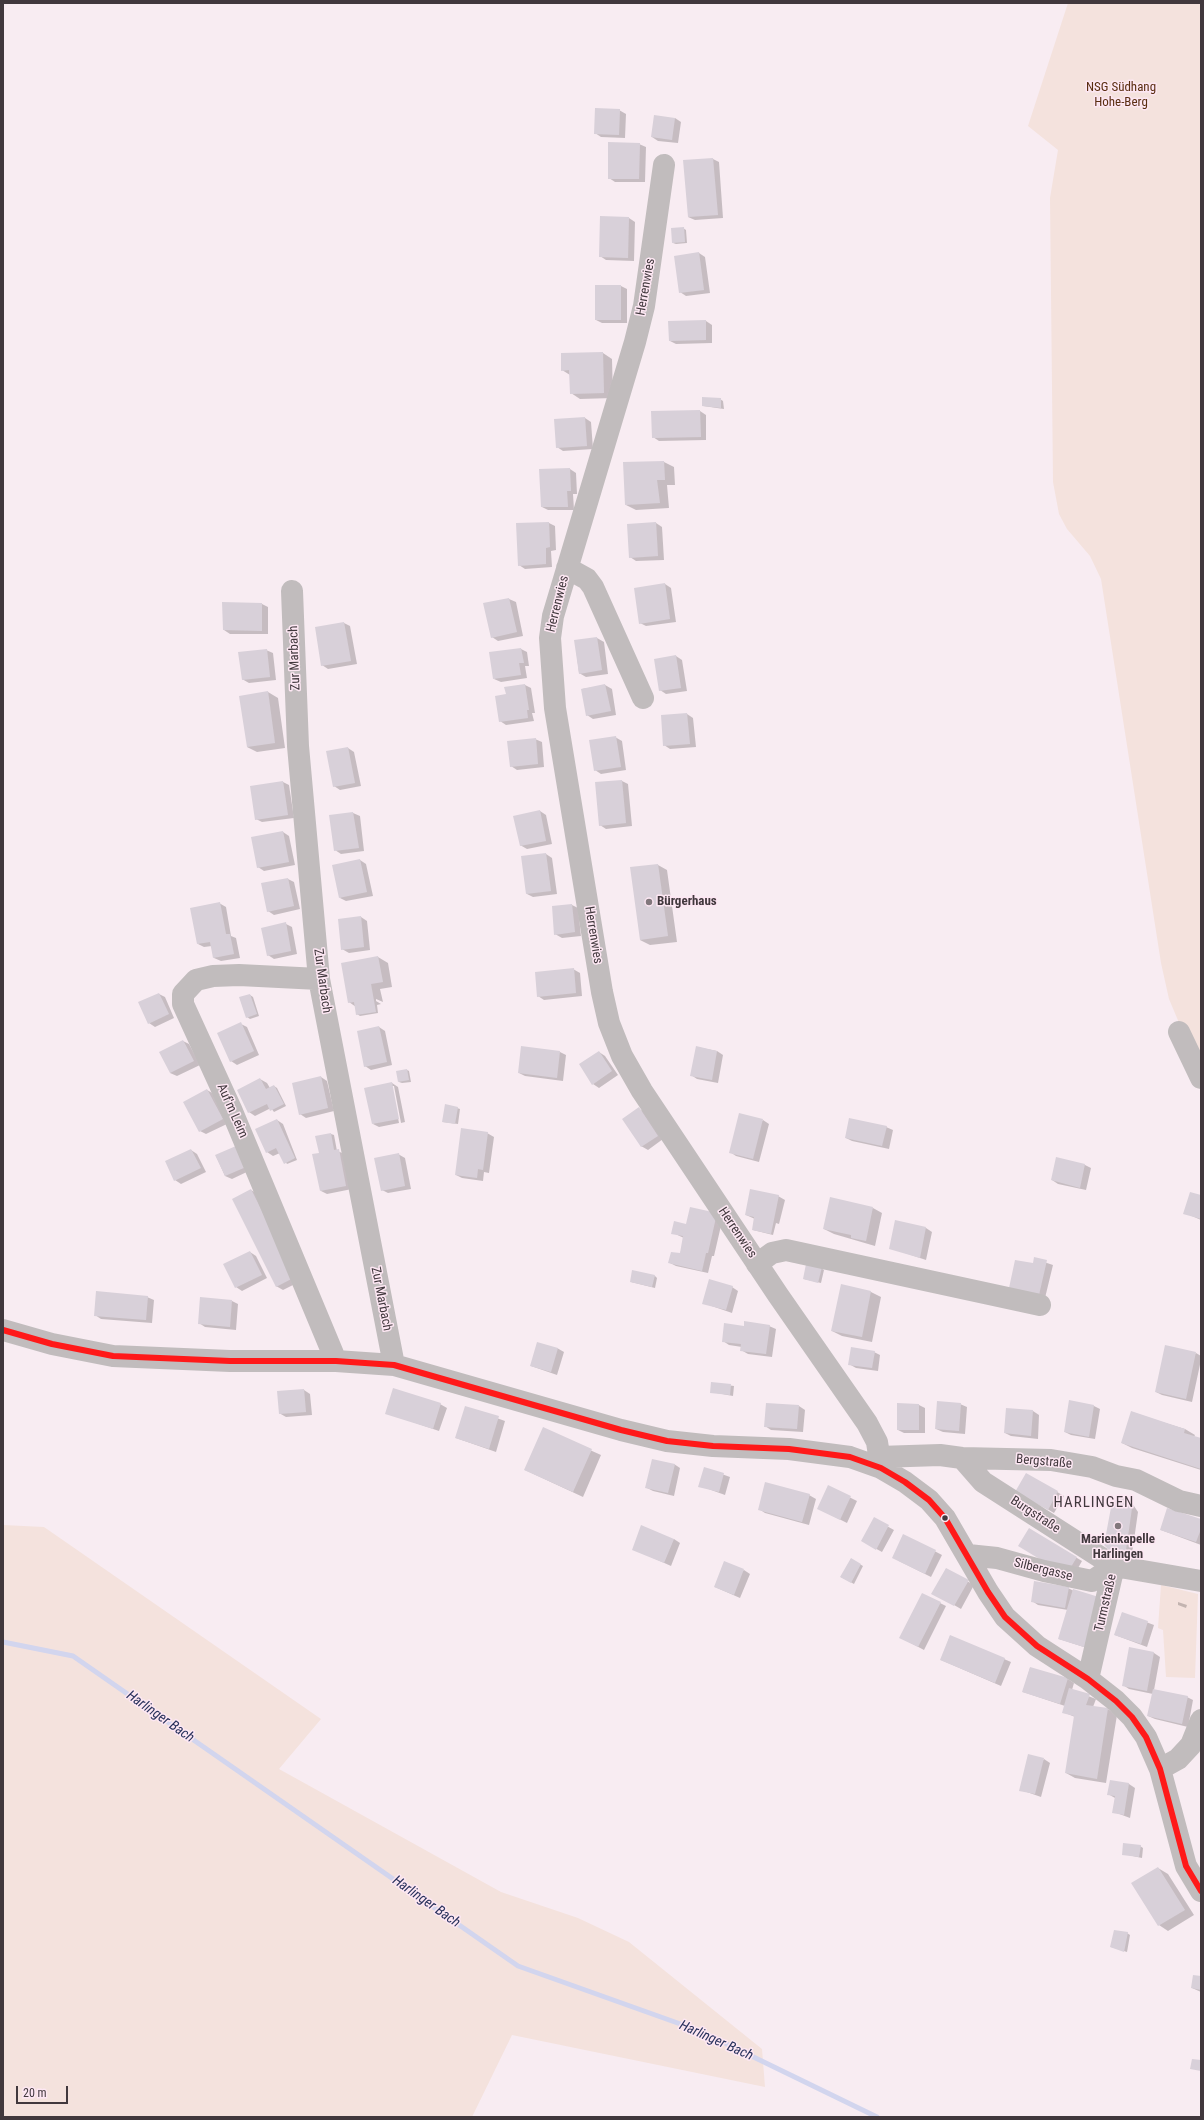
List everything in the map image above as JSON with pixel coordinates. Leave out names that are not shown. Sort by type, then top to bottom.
[{"type":"street","name":"Herrenwies","points":[[664,165],[642,313],[553,616],[550,638],[555,708],[602,992],[609,1023],[622,1056],[642,1091],[757,1264],[867,1423],[877,1442],[880,1463]]},
{"type":"street","name":"Herrenwies","points":[[567,568],[587,579],[593,587],[643,698]]},
{"type":"street","name":"Zur Marbach","points":[[292,591],[298,746],[320,979],[394,1365]]},
{"type":"street","name":"Auf'm Leim","points":[[320,979],[239,975],[213,976],[196,980],[182,994],[183,1004],[234,1116],[336,1361]]},
{"type":"street","points":[[1179,1032],[1201,1078]]},
{"type":"street","name":"Herrenwies","points":[[757,1264],[772,1253],[786,1250],[1040,1305]]},
{"type":"street","points":[[3,1330],[52,1344],[120,1357],[223,1361],[336,1361],[394,1365],[621,1430],[668,1441],[713,1446],[789,1450],[850,1457],[880,1463],[929,1500],[945,1518],[968,1555],[988,1592],[1005,1617],[1037,1646],[1088,1679],[1116,1701],[1132,1717],[1146,1737],[1160,1769],[1186,1866],[1201,1891]]},
{"type":"street","name":"Bergstraße","points":[[880,1463],[915,1455],[962,1458],[1051,1460],[1092,1467],[1116,1476],[1136,1480],[1179,1500],[1201,1506]]},
{"type":"street","name":"Burgstraße","points":[[962,1458],[984,1482],[1114,1566]]},
{"type":"street","name":"Silbergasse","points":[[968,1555],[997,1558],[1044,1571],[1092,1581],[1114,1566]]},
{"type":"street","name":"Turmstraße","points":[[1088,1679],[1114,1566],[1201,1582]]},
{"type":"street","points":[[1160,1769],[1178,1759],[1191,1745],[1201,1720]]},
{"type":"green space","name":"NSG Südhang Hohe-Berg","points":[[1068,3],[1201,3],[1201,1075],[1169,999],[1161,963],[1101,579],[1090,556],[1067,529],[1059,514],[1053,482],[1050,198],[1058,150],[1028,126]]},
{"type":"green space","points":[[3,1525],[44,1527],[321,1719],[279,1769],[501,1892],[578,1918],[629,1942],[762,2049],[765,2087],[512,2035],[472,2117],[3,2117]]},
{"type":"green space","points":[[1161,1585],[1198,1594],[1195,1678],[1166,1677],[1163,1630],[1158,1628]]},
{"type":"building","points":[[595,108],[620,109],[619,135],[594,134]]},
{"type":"building","points":[[654,115],[675,118],[672,140],[651,137]]},
{"type":"building","points":[[608,142],[640,143],[639,179],[608,179]]},
{"type":"building","points":[[713,158],[718,215],[688,217],[683,160]]},
{"type":"building","points":[[600,216],[629,217],[628,258],[599,257]]},
{"type":"building","points":[[684,227],[685,242],[672,243],[671,228]]},
{"type":"building","points":[[699,252],[704,290],[679,293],[674,256]]},
{"type":"building","points":[[595,285],[621,285],[621,320],[595,320]]},
{"type":"building","points":[[706,320],[706,340],[669,341],[668,321]]},
{"type":"building","points":[[603,352],[604,393],[570,394],[569,370],[561,371],[561,353]]},
{"type":"building","points":[[702,397],[721,398],[721,408],[702,406]]},
{"type":"building","points":[[700,410],[701,437],[652,438],[651,411]]},
{"type":"building","points":[[585,417],[587,446],[556,448],[554,419]]},
{"type":"building","points":[[664,461],[665,480],[657,480],[660,503],[625,505],[623,462]]},
{"type":"building","points":[[570,468],[571,491],[567,491],[568,507],[541,507],[539,469]]},
{"type":"building","points":[[549,522],[550,547],[546,548],[546,564],[518,566],[516,523]]},
{"type":"building","points":[[656,522],[658,556],[629,558],[627,524]]},
{"type":"building","points":[[665,583],[670,619],[639,624],[634,588]]},
{"type":"building","points":[[509,598],[517,632],[491,638],[483,603]]},
{"type":"building","points":[[222,602],[262,603],[262,631],[223,630]]},
{"type":"building","points":[[344,622],[351,661],[321,666],[315,627]]},
{"type":"building","points":[[597,637],[602,670],[579,674],[574,640]]},
{"type":"building","points":[[521,648],[524,663],[519,663],[521,675],[493,679],[489,652]]},
{"type":"building","points":[[267,649],[270,677],[242,680],[238,652]]},
{"type":"building","points":[[676,655],[681,688],[659,691],[654,659]]},
{"type":"building","points":[[525,684],[529,710],[527,710],[528,718],[499,722],[495,696],[506,694],[504,687]]},
{"type":"building","points":[[605,684],[611,711],[586,716],[581,689]]},
{"type":"building","points":[[268,691],[275,743],[247,747],[239,696]]},
{"type":"building","points":[[687,713],[690,744],[663,746],[661,715]]},
{"type":"building","points":[[616,736],[621,767],[594,771],[589,740]]},
{"type":"building","points":[[536,738],[538,764],[510,767],[507,741]]},
{"type":"building","points":[[348,747],[355,783],[333,787],[326,751]]},
{"type":"building","points":[[622,780],[626,823],[599,826],[595,782]]},
{"type":"building","points":[[283,781],[288,815],[255,820],[250,786]]},
{"type":"building","points":[[540,810],[546,841],[520,846],[513,816]]},
{"type":"building","points":[[353,812],[359,848],[334,851],[329,815]]},
{"type":"building","points":[[283,831],[289,862],[257,868],[251,837]]},
{"type":"building","points":[[546,853],[551,891],[526,894],[521,856]]},
{"type":"building","points":[[360,859],[367,892],[339,898],[332,865]]},
{"type":"building","name":"Bürgerhaus","points":[[658,864],[668,936],[640,940],[630,867]]},
{"type":"building","points":[[288,878],[294,906],[267,912],[261,883]]},
{"type":"building","points":[[220,902],[226,934],[230,934],[234,954],[213,958],[210,942],[197,944],[190,908]]},
{"type":"building","points":[[572,904],[575,932],[554,935],[552,906]]},
{"type":"building","points":[[361,916],[364,947],[341,950],[338,919]]},
{"type":"building","points":[[286,922],[291,951],[267,956],[261,928]]},
{"type":"building","points":[[378,956],[383,982],[371,984],[376,1012],[356,1015],[354,1002],[348,1003],[341,963]]},
{"type":"building","points":[[574,968],[576,993],[537,997],[535,972]]},
{"type":"building","points":[[159,993],[169,1014],[148,1024],[138,1002]]},
{"type":"building","points":[[250,994],[257,1014],[246,1018],[239,997]]},
{"type":"building","points":[[241,1022],[254,1051],[230,1062],[217,1033]]},
{"type":"building","points":[[379,1026],[387,1062],[364,1067],[357,1031]]},
{"type":"building","points":[[183,1040],[194,1061],[170,1073],[159,1052]]},
{"type":"building","points":[[521,1046],[560,1051],[557,1078],[518,1073]]},
{"type":"building","points":[[696,1046],[717,1051],[712,1080],[690,1076]]},
{"type":"building","points":[[599,1051],[612,1071],[592,1085],[579,1064]]},
{"type":"building","points":[[407,1069],[409,1080],[398,1082],[396,1071]]},
{"type":"building","points":[[321,1076],[328,1108],[299,1115],[292,1083]]},
{"type":"building","points":[[260,1078],[266,1089],[274,1085],[284,1104],[270,1111],[267,1104],[248,1113],[237,1090]]},
{"type":"building","points":[[392,1082],[399,1119],[372,1124],[364,1088]]},
{"type":"building","points":[[207,1089],[223,1119],[199,1132],[183,1102]]},
{"type":"building","points":[[445,1104],[458,1107],[455,1124],[442,1122]]},
{"type":"building","points":[[639,1107],[658,1136],[641,1147],[622,1119]]},
{"type":"building","points":[[739,1113],[763,1119],[753,1159],[729,1153]]},
{"type":"building","points":[[849,1118],[887,1126],[882,1146],[845,1138]]},
{"type":"building","points":[[277,1119],[295,1158],[284,1164],[276,1148],[266,1153],[255,1129]]},
{"type":"building","points":[[461,1128],[488,1132],[483,1170],[478,1169],[477,1178],[455,1175]]},
{"type":"building","points":[[331,1133],[334,1150],[339,1149],[346,1186],[320,1191],[312,1154],[319,1153],[315,1136]]},
{"type":"building","points":[[236,1146],[246,1167],[225,1176],[215,1155]]},
{"type":"building","points":[[191,1149],[201,1168],[174,1181],[165,1161]]},
{"type":"building","points":[[399,1153],[405,1186],[381,1191],[374,1158]]},
{"type":"building","points":[[1056,1157],[1085,1164],[1080,1188],[1051,1180]]},
{"type":"building","points":[[251,1189],[295,1277],[276,1287],[232,1199]]},
{"type":"building","points":[[750,1189],[779,1195],[771,1234],[752,1230],[754,1217],[745,1215]]},
{"type":"building","points":[[1190,1192],[1201,1195],[1201,1219],[1183,1214]]},
{"type":"building","points":[[830,1197],[873,1207],[866,1241],[851,1238],[851,1235],[823,1229]]},
{"type":"building","points":[[690,1207],[717,1213],[708,1253],[706,1253],[702,1271],[668,1263],[671,1252],[680,1253],[683,1236],[671,1234],[674,1221],[686,1224]]},
{"type":"building","points":[[895,1220],[926,1227],[920,1258],[889,1249]]},
{"type":"building","points":[[250,1251],[262,1275],[235,1288],[223,1264]]},
{"type":"building","points":[[1034,1257],[1047,1260],[1039,1295],[1009,1288],[1015,1260],[1033,1263]]},
{"type":"building","points":[[806,1264],[822,1267],[818,1283],[803,1279]]},
{"type":"building","points":[[632,1270],[655,1275],[652,1287],[630,1282]]},
{"type":"building","points":[[709,1279],[733,1286],[726,1310],[702,1304]]},
{"type":"building","points":[[841,1284],[871,1291],[862,1337],[831,1331]]},
{"type":"building","points":[[96,1291],[148,1296],[146,1320],[94,1316]]},
{"type":"building","points":[[200,1297],[232,1300],[230,1327],[198,1324]]},
{"type":"building","points":[[744,1321],[770,1325],[766,1354],[740,1351],[741,1344],[722,1342],[724,1323],[744,1326]]},
{"type":"building","points":[[537,1342],[558,1348],[551,1372],[530,1366]]},
{"type":"building","points":[[1165,1345],[1196,1352],[1186,1399],[1155,1392]]},
{"type":"building","points":[[851,1347],[875,1351],[872,1368],[848,1365]]},
{"type":"building","points":[[711,1382],[731,1384],[730,1395],[710,1393]]},
{"type":"building","points":[[393,1388],[441,1403],[433,1429],[385,1414]]},
{"type":"building","points":[[304,1389],[306,1412],[279,1414],[277,1391]]},
{"type":"building","points":[[1069,1400],[1094,1405],[1089,1437],[1064,1432]]},
{"type":"building","points":[[937,1401],[961,1403],[959,1431],[935,1429]]},
{"type":"building","points":[[766,1403],[799,1405],[797,1429],[764,1427]]},
{"type":"building","points":[[897,1403],[919,1404],[919,1430],[897,1430]]},
{"type":"building","points":[[465,1406],[499,1416],[489,1449],[455,1438]]},
{"type":"building","points":[[1006,1408],[1033,1410],[1031,1436],[1004,1433]]},
{"type":"building","points":[[1131,1411],[1185,1429],[1184,1433],[1201,1438],[1201,1469],[1121,1443]]},
{"type":"building","points":[[543,1427],[592,1449],[573,1492],[524,1470]]},
{"type":"building","points":[[652,1459],[675,1464],[668,1493],[645,1488]]},
{"type":"building","points":[[704,1467],[724,1473],[719,1492],[698,1487]]},
{"type":"building","points":[[1026,1473],[1058,1491],[1048,1510],[1015,1492]]},
{"type":"building","points":[[765,1482],[810,1494],[802,1522],[758,1510]]},
{"type":"building","points":[[828,1485],[851,1496],[840,1520],[817,1509]]},
{"type":"building","name":"Marienkapelle Harlingen","points":[[1121,1497],[1126,1498],[1132,1508],[1126,1550],[1119,1553],[1110,1551],[1104,1545],[1112,1502]]},
{"type":"building","points":[[1167,1508],[1201,1519],[1201,1529],[1196,1542],[1160,1530]]},
{"type":"building","points":[[874,1517],[889,1525],[876,1550],[861,1541]]},
{"type":"building","points":[[641,1525],[674,1539],[664,1563],[632,1550]]},
{"type":"building","points":[[1029,1528],[1077,1557],[1066,1575],[1018,1546]]},
{"type":"building","points":[[903,1534],[936,1550],[925,1574],[892,1558]]},
{"type":"building","points":[[851,1558],[861,1564],[851,1583],[840,1577]]},
{"type":"building","points":[[724,1561],[744,1569],[734,1595],[714,1587]]},
{"type":"building","points":[[946,1568],[969,1580],[954,1606],[931,1594]]},
{"type":"building","points":[[1034,1581],[1069,1587],[1065,1608],[1031,1602]]},
{"type":"building","points":[[1073,1589],[1102,1598],[1087,1648],[1058,1639]]},
{"type":"building","points":[[922,1593],[941,1602],[918,1647],[899,1638]]},
{"type":"building","points":[[1122,1612],[1148,1621],[1141,1644],[1114,1635]]},
{"type":"building","points":[[950,1635],[1005,1658],[995,1683],[940,1660]]},
{"type":"building","points":[[1129,1647],[1154,1652],[1147,1691],[1122,1686]]},
{"type":"building","points":[[1030,1667],[1068,1678],[1060,1704],[1022,1692]]},
{"type":"building","points":[[1069,1688],[1090,1694],[1086,1705],[1108,1708],[1097,1779],[1065,1773],[1074,1716],[1062,1713]]},
{"type":"building","points":[[1153,1689],[1188,1696],[1182,1724],[1147,1716]]},
{"type":"building","points":[[1028,1754],[1044,1758],[1035,1794],[1019,1791]]},
{"type":"building","points":[[1110,1780],[1129,1783],[1124,1815],[1112,1813],[1115,1796],[1107,1795]]},
{"type":"building","points":[[1123,1843],[1141,1845],[1139,1857],[1122,1855]]},
{"type":"building","points":[[1158,1867],[1185,1910],[1158,1926],[1131,1883]]},
{"type":"building","points":[[1114,1930],[1128,1932],[1124,1952],[1110,1947]]},
{"type":"building","points":[[1193,1975],[1201,1976],[1201,1990],[1191,1988]]},
{"type":"building","points":[[1192,2059],[1201,2060],[1201,2071],[1190,2069]]},
{"type":"waterway","name":"Harlinger Bach","points":[[3,1642],[73,1656],[518,1966],[700,2031],[877,2117]]},
{"type":"transit line","points":[[3,1330],[52,1344],[113,1356],[230,1361],[336,1361],[394,1365],[621,1430],[667,1441],[713,1446],[789,1449],[850,1457],[881,1468],[905,1482],[929,1500],[945,1518],[988,1592],[1005,1617],[1037,1646],[1088,1679],[1116,1701],[1132,1717],[1146,1737],[1160,1769],[1186,1866],[1201,1891]]},
{"type":"place","name":"Bürgerhaus","points":[[649,902]]},
{"type":"place","name":"Marienkapelle Harlingen","points":[[1118,1526]]},
{"type":"district","name":"HARLINGEN","points":[[1094,1503]]}]
